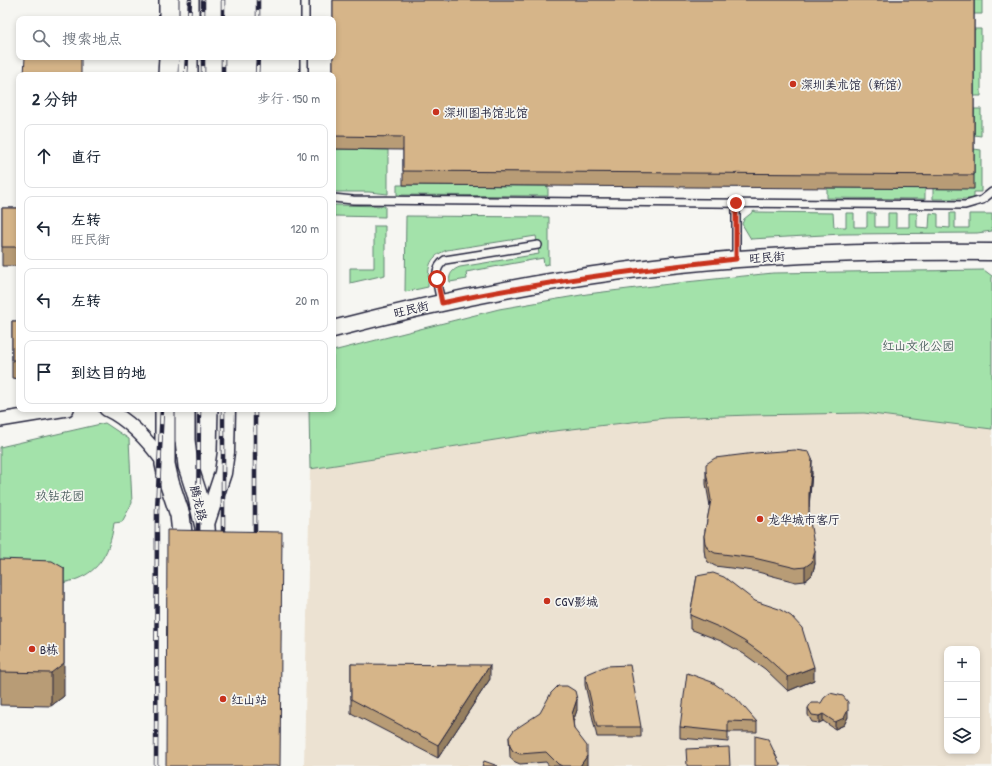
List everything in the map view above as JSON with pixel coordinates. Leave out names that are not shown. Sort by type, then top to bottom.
[{"type":"main road","points":[[169,16],[170,0]]},
{"type":"main road","points":[[168,72],[169,60]]},
{"type":"main road","points":[[188,60],[188,72]]},
{"type":"main road","name":"腾龙路","points":[[165,412],[165,464],[168,482],[180,515],[182,533],[182,575]]},
{"type":"main road","name":"腾龙路","points":[[185,412],[185,440],[188,466],[198,494],[205,527],[207,572]]},
{"type":"street","name":"旺民街","points":[[336,328],[496,291],[599,275],[736,259],[826,253],[992,252]]},
{"type":"street","points":[[0,420],[49,412]]},
{"type":"street","points":[[112,412],[119,415],[131,425],[165,464]]},
{"type":"street","points":[[205,527],[223,473],[226,452],[227,412]]},
{"type":"lane","points":[[305,0],[305,16]]},
{"type":"lane","points":[[304,60],[304,72]]},
{"type":"lane","points":[[336,198],[353,200],[965,205],[982,200],[992,192]]},
{"type":"lane","points":[[736,203],[736,259]]},
{"type":"lane","points":[[442,303],[436,272],[439,265],[446,260],[538,245]]},
{"type":"shaded area","points":[[864,413],[992,429],[992,766],[304,766],[310,469],[546,432],[666,418]]},
{"type":"green space","points":[[974,0],[982,0],[982,14],[974,14]]},
{"type":"green space","points":[[974,29],[981,29],[981,96],[974,96]]},
{"type":"green space","points":[[974,109],[981,109],[981,136],[974,135]]},
{"type":"green space","points":[[336,149],[388,150],[388,194],[369,192],[336,192]]},
{"type":"green space","points":[[974,149],[981,150],[981,192],[974,192],[974,199],[933,199],[933,188]]},
{"type":"green space","points":[[397,185],[548,186],[548,196],[397,195]]},
{"type":"green space","points":[[827,188],[925,188],[925,199],[827,198]]},
{"type":"green space","points":[[336,205],[385,206],[385,217],[336,216]]},
{"type":"green space","points":[[754,211],[833,213],[834,227],[846,227],[846,213],[854,213],[854,227],[867,227],[867,213],[875,213],[875,227],[888,227],[888,213],[896,213],[896,227],[909,227],[909,213],[917,213],[917,227],[929,228],[930,213],[938,214],[938,227],[950,228],[950,213],[955,213],[955,228],[969,228],[969,214],[992,214],[992,231],[977,233],[842,234],[751,239],[742,224],[744,219]]},
{"type":"green space","points":[[406,216],[549,217],[549,264],[544,265],[543,258],[466,272],[467,279],[450,282],[452,273],[455,269],[460,267],[539,254],[536,236],[447,250],[440,253],[432,260],[429,269],[428,287],[405,292]]},
{"type":"green space","points":[[374,226],[385,226],[385,275],[350,283],[350,268],[374,268]]},
{"type":"green space","name":"红山文化公园","points":[[984,270],[992,276],[992,429],[864,413],[666,418],[546,432],[310,469],[309,412],[336,412],[336,350],[499,309],[587,294],[773,273]]},
{"type":"green space","name":"玖钻花园","points":[[105,423],[129,439],[132,503],[122,522],[114,523],[109,546],[100,562],[88,573],[74,580],[58,584],[0,586],[0,447]]},
{"type":"building","points":[[333,0],[974,0],[974,175],[403,171],[403,137],[336,136],[336,72],[333,72],[333,60],[336,60],[336,16],[333,16]]},
{"type":"building","points":[[25,60],[81,60],[81,72],[24,72]]},
{"type":"building","points":[[2,208],[16,208],[16,247],[2,247]]},
{"type":"building","points":[[12,321],[16,321],[16,360],[12,360]]},
{"type":"building","name":"龙华城市客厅","points":[[795,450],[809,452],[812,459],[809,515],[815,551],[812,562],[805,567],[796,568],[754,558],[715,553],[708,549],[704,536],[711,500],[706,464],[715,458]]},
{"type":"building","name":"红山站","points":[[167,530],[282,532],[280,766],[166,766]]},
{"type":"building","name":"B栋","points":[[0,559],[52,561],[64,568],[64,663],[51,673],[0,672]]},
{"type":"building","points":[[713,573],[724,577],[755,601],[779,609],[791,616],[802,628],[814,667],[788,677],[765,656],[744,641],[721,628],[690,615],[697,576]]},
{"type":"building","points":[[351,664],[490,665],[438,745],[351,699]]},
{"type":"building","points":[[630,665],[641,727],[597,727],[585,675],[606,666]]},
{"type":"building","points":[[687,673],[712,682],[738,700],[757,722],[728,721],[728,732],[680,727]]},
{"type":"building","points":[[558,686],[567,686],[575,691],[577,699],[572,714],[574,729],[587,746],[587,756],[580,766],[562,766],[546,752],[520,754],[513,751],[510,746],[509,737],[514,730],[540,713],[551,693]]},
{"type":"building","points":[[830,693],[843,696],[848,702],[848,710],[844,718],[835,722],[823,714],[819,716],[812,715],[808,708],[811,703],[821,703]]},
{"type":"building","points":[[755,736],[768,739],[781,766],[755,766]]},
{"type":"building","points":[[729,747],[730,766],[687,766],[686,749]]},
{"type":"building","points":[[484,761],[498,766],[482,766]]},
{"type":"railway","points":[[189,16],[190,0]]},
{"type":"railway","points":[[203,0],[203,16]]},
{"type":"railway","points":[[223,0],[223,16]]},
{"type":"railway","points":[[258,0],[258,16]]},
{"type":"railway","points":[[186,72],[187,60]]},
{"type":"railway","points":[[203,60],[203,72]]},
{"type":"railway","points":[[223,60],[223,72]]},
{"type":"railway","points":[[257,72],[258,60]]},
{"type":"railway","points":[[156,766],[157,510],[162,412]]},
{"type":"railway","points":[[198,541],[199,412]]},
{"type":"railway","points":[[223,412],[223,541]]},
{"type":"railway","points":[[255,412],[255,542]]},
{"type":"place","name":"深圳美术馆（新馆）","points":[[793,84]]},
{"type":"place","name":"深圳图书馆北馆","points":[[436,112]]},
{"type":"place","name":"龙华城市客厅","points":[[760,519]]},
{"type":"place","name":"CGV影城","points":[[547,601]]},
{"type":"place","name":"B栋","points":[[32,649]]},
{"type":"place","name":"红山站","points":[[223,699]]},
{"type":"route","points":[[437,279],[442,303],[496,291],[599,275],[736,259],[736,203]]}]
